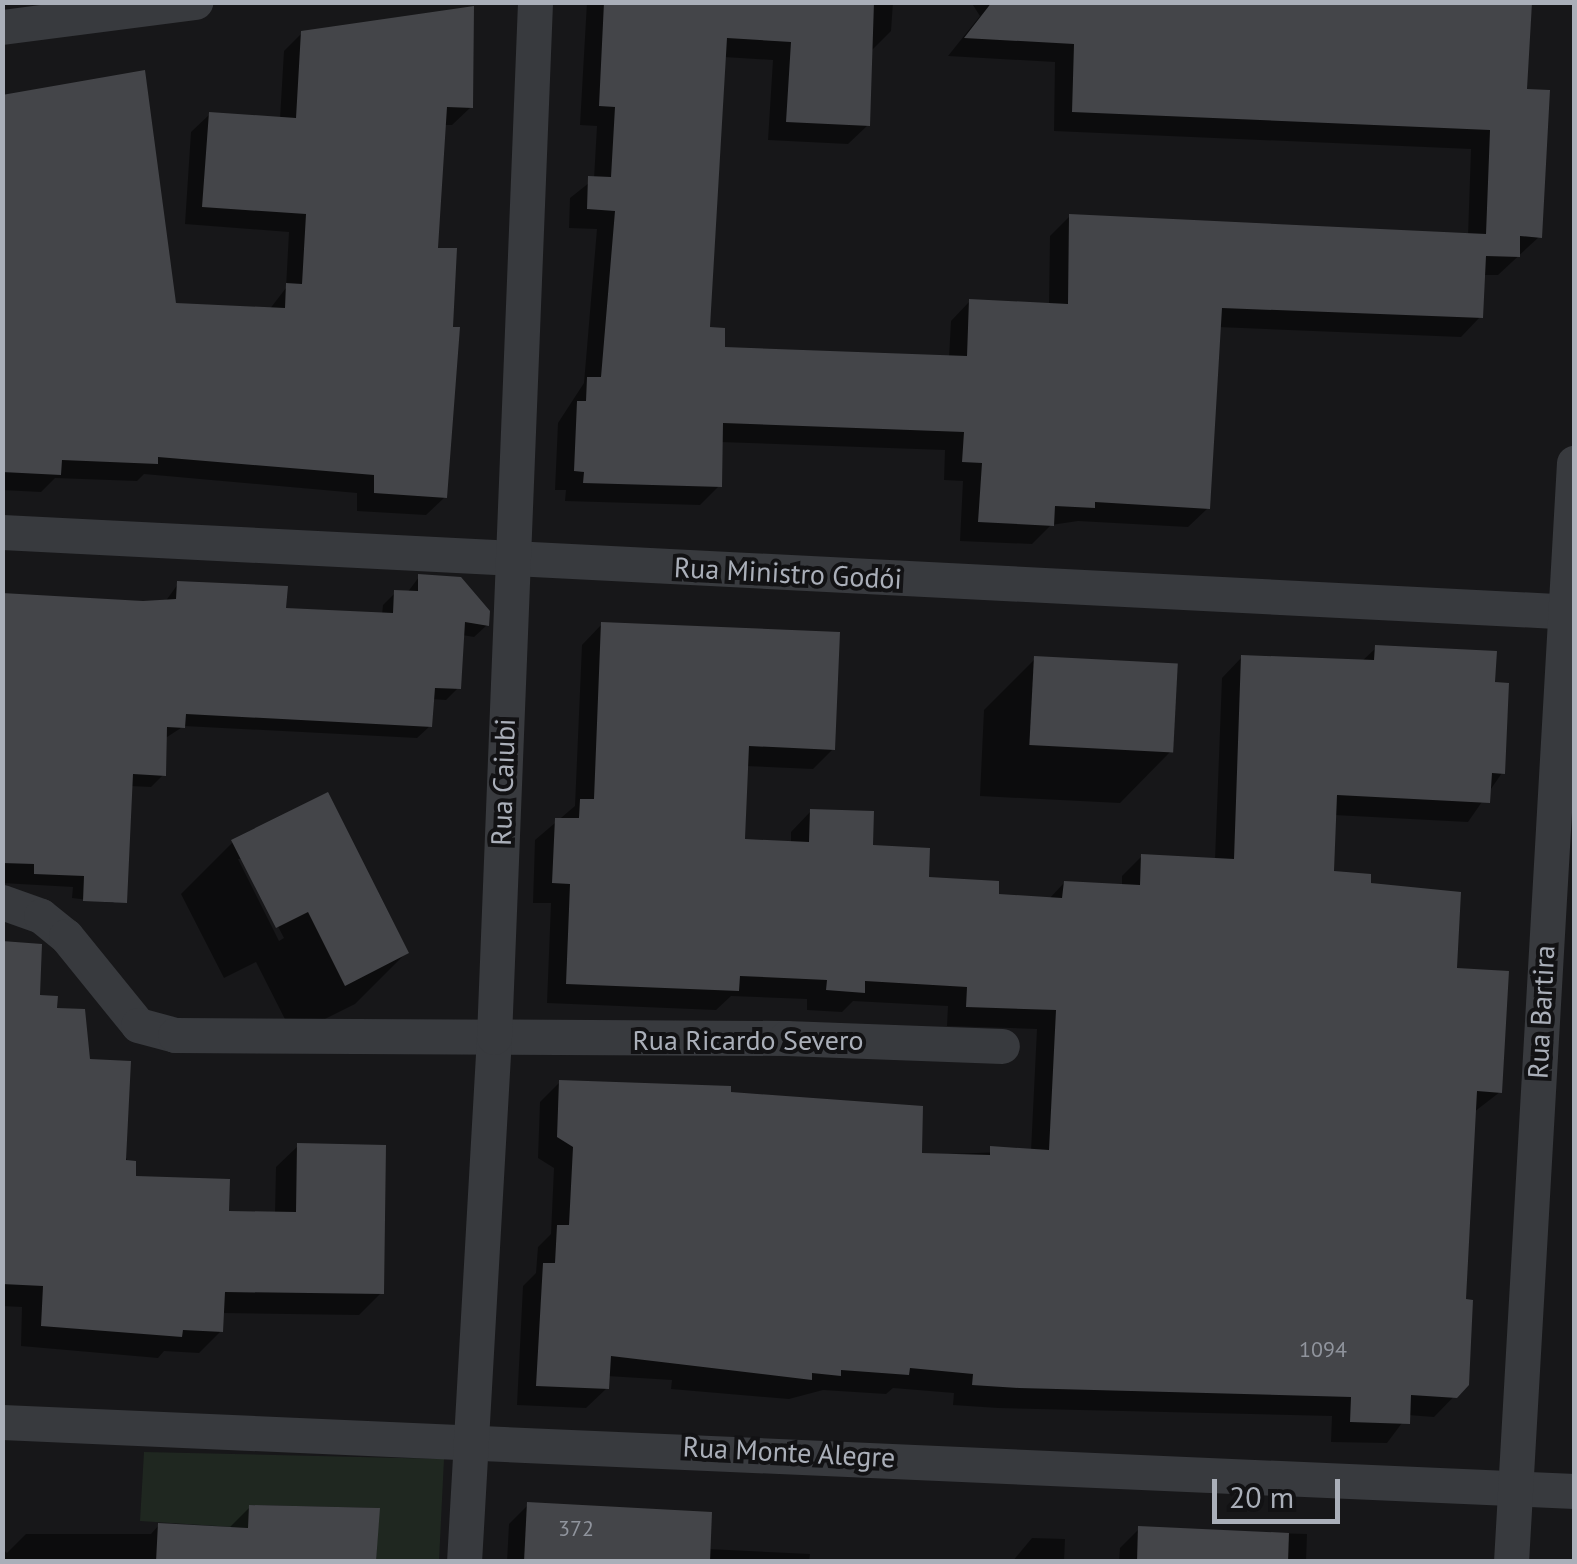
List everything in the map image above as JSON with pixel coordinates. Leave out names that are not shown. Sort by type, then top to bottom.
[{"type":"street","points":[[2,27],[195,2]]},
{"type":"street","name":"Rua Caiubi","points":[[464,1562],[494,1037],[535,2]]},
{"type":"street","name":"Rua Bartira","points":[[1511,1562],[1569,612],[1574,462]]},
{"type":"street","name":"Rua Ministro Godói","points":[[2,532],[1569,612]]},
{"type":"street","name":"Rua Ricardo Severo","points":[[2,902],[41,916],[66,936],[123,1012],[154,1030],[1002,1046]]},
{"type":"street","name":"Rua Monte Alegre","points":[[2,1422],[470,1438],[1574,1491]]},
{"type":"shaded area","points":[[144,1452],[444,1459],[439,1561],[376,1561],[379,1508],[250,1505],[248,1528],[140,1521]]},
{"type":"building","points":[[604,2],[874,2],[870,126],[786,122],[791,42],[727,38],[710,327],[725,328],[725,347],[967,356],[969,299],[1068,304],[1069,214],[1486,234],[1490,130],[1072,112],[1074,44],[964,38],[992,2],[1532,3],[1527,89],[1550,90],[1542,238],[1520,236],[1520,257],[1486,256],[1483,318],[1222,308],[1210,509],[1095,502],[1095,508],[1055,506],[1054,526],[978,522],[982,463],[962,462],[964,432],[723,423],[722,487],[583,483],[584,472],[574,471],[577,401],[586,401],[587,377],[601,377],[615,211],[587,209],[588,176],[611,177],[615,107],[599,106]]},
{"type":"building","points":[[474,6],[473,108],[447,107],[438,248],[457,248],[453,327],[460,327],[447,498],[374,493],[374,475],[158,457],[158,464],[62,460],[61,475],[2,472],[2,95],[145,70],[176,303],[285,308],[286,283],[302,284],[306,214],[202,207],[209,112],[296,118],[301,31]]},
{"type":"building","points":[[418,574],[461,577],[490,611],[489,626],[465,622],[461,689],[435,688],[432,727],[186,714],[185,728],[167,727],[166,776],[133,774],[127,903],[83,901],[84,876],[34,874],[34,864],[2,863],[2,593],[143,601],[176,599],[177,581],[288,586],[286,608],[393,613],[394,590],[418,591]]},
{"type":"building","points":[[601,622],[840,632],[835,750],[749,746],[745,839],[809,842],[810,809],[874,811],[873,845],[930,848],[929,877],[999,881],[999,894],[1062,898],[1064,881],[1140,885],[1141,854],[1234,859],[1241,655],[1374,660],[1375,645],[1497,651],[1495,682],[1509,683],[1505,774],[1492,773],[1490,803],[1337,795],[1334,871],[1371,874],[1371,883],[1461,892],[1457,968],[1509,971],[1502,1093],[1477,1091],[1466,1299],[1473,1300],[1469,1385],[1457,1398],[1411,1395],[1410,1424],[1350,1422],[1351,1397],[972,1385],[973,1374],[910,1368],[909,1375],[841,1370],[841,1376],[812,1373],[812,1380],[611,1356],[609,1389],[536,1386],[543,1263],[555,1263],[557,1225],[569,1225],[573,1147],[557,1137],[559,1080],[731,1086],[731,1092],[923,1106],[922,1153],[990,1155],[990,1146],[1049,1150],[1056,1010],[966,1007],[967,987],[865,981],[865,993],[826,990],[827,980],[740,976],[739,991],[566,984],[570,884],[552,883],[555,818],[579,818],[580,799],[594,799]]},
{"type":"building","points":[[1034,656],[1178,664],[1173,752],[1029,745]]},
{"type":"building","points":[[328,792],[409,953],[345,986],[308,912],[276,928],[231,840]]},
{"type":"building","points":[[2,941],[42,944],[40,995],[58,996],[57,1008],[85,1009],[90,1059],[131,1061],[126,1160],[136,1161],[136,1176],[230,1179],[229,1211],[296,1212],[297,1143],[386,1145],[384,1294],[225,1292],[223,1332],[183,1330],[182,1337],[41,1326],[43,1286],[2,1284]]},
{"type":"building","points":[[527,1502],[712,1512],[710,1562],[524,1562]]},
{"type":"building","points":[[249,1505],[380,1508],[376,1562],[156,1562],[158,1523],[248,1528]]},
{"type":"building","points":[[1138,1526],[1289,1533],[1288,1562],[1137,1562]]}]
